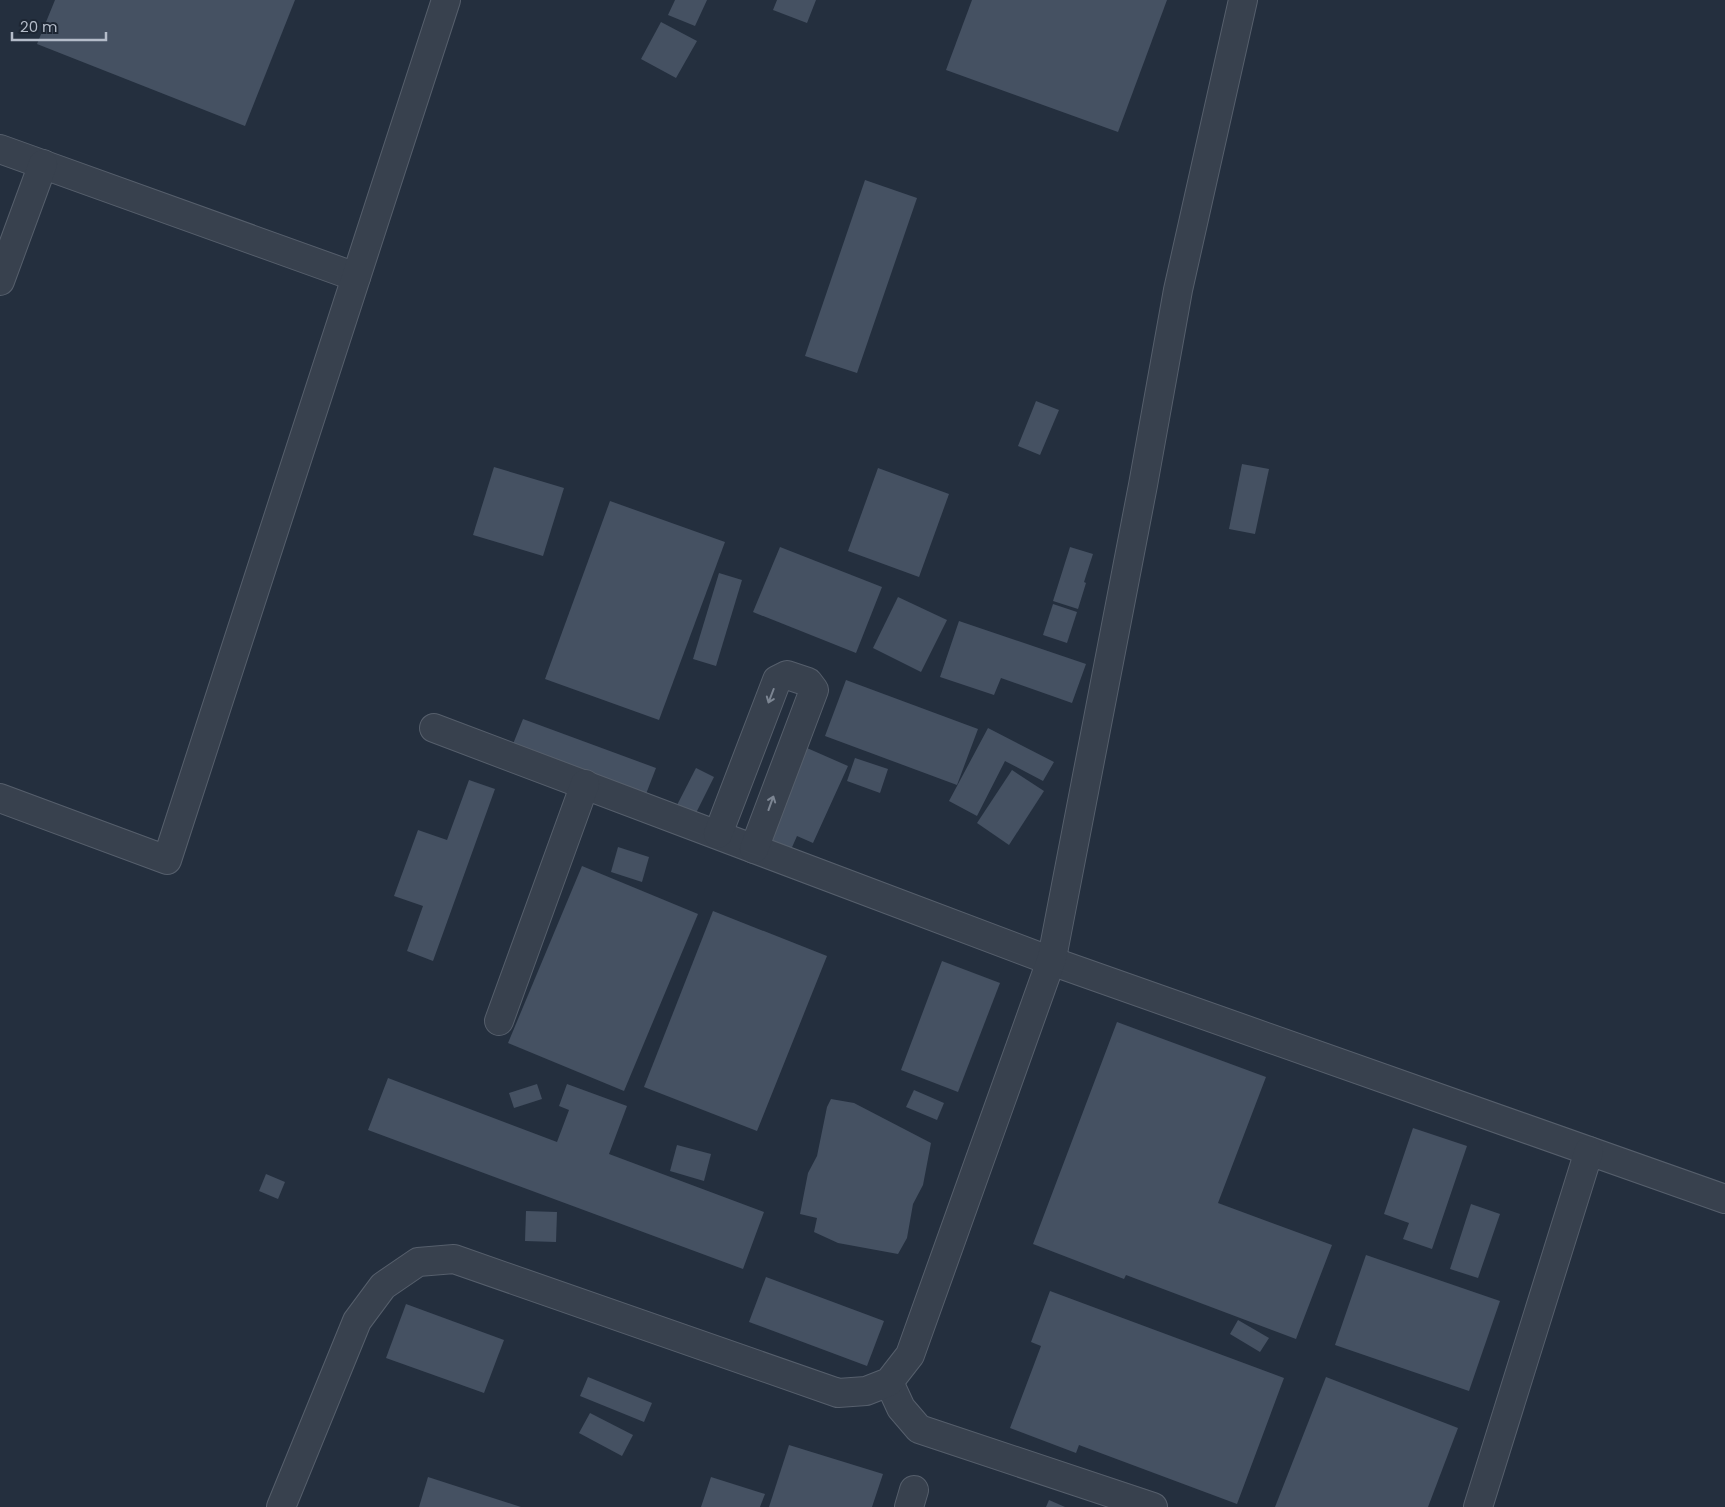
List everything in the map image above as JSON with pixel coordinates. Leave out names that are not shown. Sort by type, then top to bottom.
[{"type":"street","points":[[0,798],[167,860],[446,0]]},
{"type":"street","points":[[281,1507],[357,1320],[383,1286],[418,1262],[454,1259],[838,1393],[866,1391],[889,1382],[910,1355],[1051,960],[1143,485],[1178,290],[1243,0]]},
{"type":"street","points":[[0,149],[356,278]]},
{"type":"street","points":[[0,281],[42,164]]},
{"type":"street","points":[[718,834],[777,680],[787,676],[808,682],[814,690],[754,848]]},
{"type":"street","points":[[434,728],[1051,960],[1725,1199]]},
{"type":"street","points":[[498,1020],[585,784]]},
{"type":"street","points":[[1478,1507],[1589,1151]]},
{"type":"street","points":[[889,1382],[901,1408],[918,1429],[1153,1507]]},
{"type":"building","points":[[55,0],[295,0],[245,126],[37,44]]},
{"type":"building","points":[[675,0],[707,0],[695,26],[668,15]]},
{"type":"building","points":[[777,0],[816,0],[807,23],[773,10]]},
{"type":"building","points":[[972,0],[1167,0],[1118,132],[946,70]]},
{"type":"building","points":[[661,22],[697,41],[676,78],[641,59]]},
{"type":"building","points":[[865,180],[917,198],[857,373],[805,356]]},
{"type":"building","points":[[1036,401],[1059,410],[1040,455],[1018,446]]},
{"type":"building","points":[[1242,464],[1269,469],[1255,534],[1229,529]]},
{"type":"building","points":[[494,467],[564,488],[543,556],[473,535]]},
{"type":"building","points":[[878,468],[949,494],[919,577],[848,551]]},
{"type":"building","points":[[610,501],[725,542],[659,720],[545,679]]},
{"type":"building","points":[[780,547],[882,587],[856,653],[753,612]]},
{"type":"building","points":[[1070,547],[1093,554],[1078,609],[1053,601]]},
{"type":"building","points":[[719,573],[742,580],[716,666],[693,659]]},
{"type":"building","points":[[898,597],[947,620],[921,672],[873,648]]},
{"type":"building","points":[[1053,604],[1077,612],[1067,643],[1043,635]]},
{"type":"building","points":[[959,621],[1086,664],[1072,703],[1001,678],[994,695],[940,677]]},
{"type":"building","points":[[846,680],[978,729],[957,785],[825,736]]},
{"type":"building","points":[[523,719],[656,768],[646,794],[513,744]]},
{"type":"building","points":[[988,728],[1054,762],[1043,781],[1005,761],[977,816],[949,801]]},
{"type":"building","points":[[807,748],[848,766],[813,843],[797,836],[789,854],[763,843]]},
{"type":"building","points":[[855,758],[888,769],[880,793],[847,781]]},
{"type":"building","points":[[696,768],[714,777],[693,819],[675,809]]},
{"type":"building","points":[[1012,770],[1044,791],[1009,845],[977,823]]},
{"type":"building","points":[[469,780],[495,789],[433,961],[407,951],[423,906],[394,896],[418,830],[447,840]]},
{"type":"building","points":[[618,847],[649,857],[642,882],[611,872]]},
{"type":"building","points":[[582,866],[698,914],[624,1091],[508,1043]]},
{"type":"building","points":[[713,911],[827,956],[757,1131],[644,1087]]},
{"type":"building","points":[[942,961],[1000,983],[958,1092],[901,1070]]},
{"type":"building","points":[[1117,1022],[1266,1077],[1218,1203],[1332,1245],[1296,1339],[1126,1275],[1124,1279],[1033,1244]]},
{"type":"building","points":[[388,1078],[557,1142],[569,1110],[559,1106],[567,1084],[627,1106],[609,1154],[764,1212],[743,1269],[368,1130]]},
{"type":"building","points":[[537,1084],[542,1099],[514,1108],[509,1093]]},
{"type":"building","points":[[914,1090],[944,1103],[937,1120],[906,1107]]},
{"type":"building","points":[[831,1099],[854,1103],[931,1143],[923,1185],[913,1204],[907,1238],[898,1254],[838,1243],[814,1232],[817,1218],[800,1214],[808,1173],[817,1156],[827,1107]]},
{"type":"building","points":[[1413,1128],[1467,1146],[1432,1249],[1403,1239],[1409,1223],[1384,1214]]},
{"type":"building","points":[[677,1145],[711,1154],[704,1181],[670,1171]]},
{"type":"building","points":[[266,1174],[285,1182],[278,1199],[259,1191]]},
{"type":"building","points":[[1471,1204],[1500,1214],[1478,1278],[1450,1269]]},
{"type":"building","points":[[526,1211],[557,1212],[556,1242],[525,1241]]},
{"type":"building","points":[[1366,1255],[1500,1301],[1469,1391],[1335,1345]]},
{"type":"building","points":[[766,1277],[884,1321],[867,1366],[749,1322]]},
{"type":"building","points":[[1050,1291],[1284,1378],[1237,1504],[1079,1445],[1076,1453],[1010,1428],[1041,1346],[1031,1342]]},
{"type":"building","points":[[406,1304],[504,1340],[484,1393],[386,1358]]},
{"type":"building","points":[[1238,1320],[1269,1338],[1260,1352],[1230,1334]]},
{"type":"building","points":[[588,1377],[652,1403],[644,1422],[580,1396]]},
{"type":"building","points":[[1326,1377],[1458,1428],[1428,1507],[1275,1507]]},
{"type":"building","points":[[590,1413],[633,1435],[622,1456],[579,1433]]},
{"type":"building","points":[[789,1445],[883,1474],[872,1507],[769,1507]]},
{"type":"building","points":[[428,1477],[521,1507],[419,1507]]},
{"type":"building","points":[[711,1477],[765,1494],[760,1507],[701,1507]]},
{"type":"building","points":[[1049,1500],[1065,1507],[1046,1507]]}]
